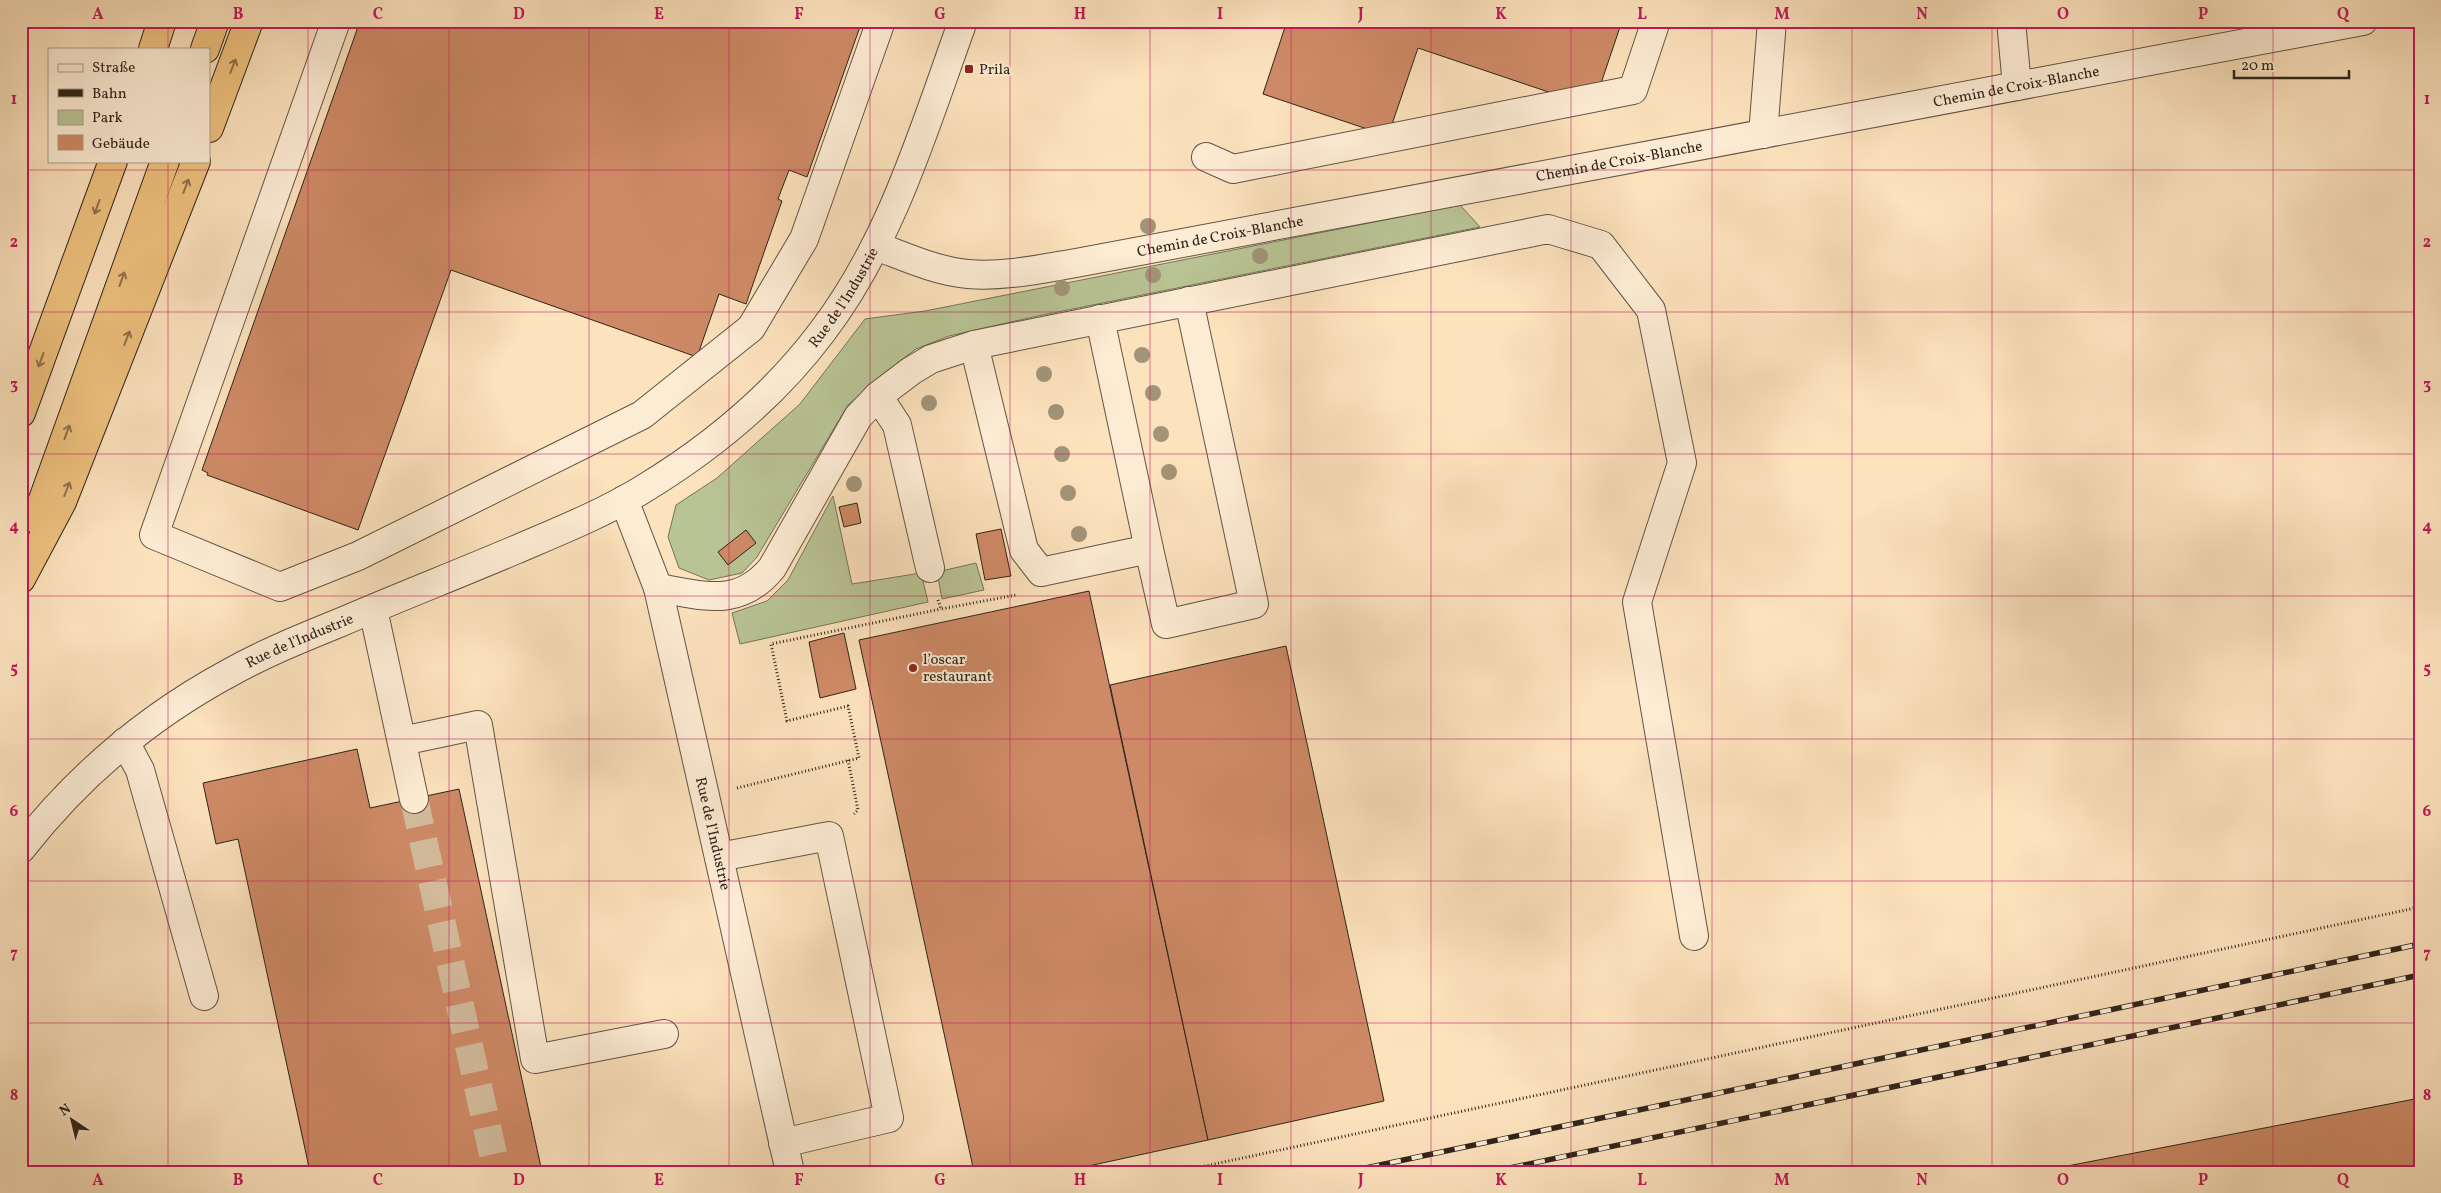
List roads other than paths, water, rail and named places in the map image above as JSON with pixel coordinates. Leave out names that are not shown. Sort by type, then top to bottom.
[{"type":"highway","points":[[153,48],[162,21]]},
{"type":"highway","points":[[205,48],[215,21]]},
{"type":"highway","points":[[210,125],[249,21]]},
{"type":"highway","points":[[21,413],[113,162]]},
{"type":"highway","points":[[21,560],[165,162]]},
{"type":"highway","points":[[21,579],[62,502],[196,162]]},
{"type":"street","points":[[336,21],[154,535],[280,587],[358,556],[642,415],[751,328],[804,239],[881,21]]},
{"type":"street","name":"Rue de l'Industrie","points":[[21,849],[57,805],[80,781],[125,742],[172,708],[231,672],[372,609],[549,536],[624,500],[703,448],[765,394],[829,322],[850,294],[876,246],[906,177],[963,21]]},
{"type":"street","points":[[1206,157],[1233,169],[1633,90],[1656,21]]},
{"type":"street","points":[[1763,134],[1772,21]]},
{"type":"street","points":[[2011,21],[2017,86]]},
{"type":"street","name":"Chemin de Croix-Blanche","points":[[876,246],[934,267],[967,274],[1004,275],[1086,262],[2363,21]]},
{"type":"street","points":[[658,588],[720,598],[745,590],[763,580],[772,568],[858,416],[878,396],[910,371],[931,359],[974,345],[1548,230],[1601,245],[1651,310],[1682,463],[1637,602],[1694,936]]},
{"type":"street","points":[[1100,319],[1166,624],[1254,604],[1188,301]]},
{"type":"street","points":[[974,345],[1024,550],[1041,572],[1149,549]]},
{"type":"street","points":[[878,396],[897,425],[930,568]]},
{"type":"street","name":"Rue de l'Industrie","points":[[624,500],[658,588],[790,1172]]},
{"type":"street","points":[[372,609],[414,799]]},
{"type":"street","points":[[402,741],[478,725],[535,1059],[664,1034]]},
{"type":"street","points":[[125,742],[140,770],[204,996]]},
{"type":"street","points":[[719,856],[829,836],[889,1118],[783,1143]]},
{"type":"tunnel","points":[[414,799],[497,1172]]},
{"type":"railway","points":[[1347,1172],[2420,944]]},
{"type":"railway","points":[[1491,1172],[2420,975]]},
{"type":"place","name":"Prila","points":[[969,69]]},
{"type":"place","name":"l’oscar restaurant","points":[[913,668]]}]
